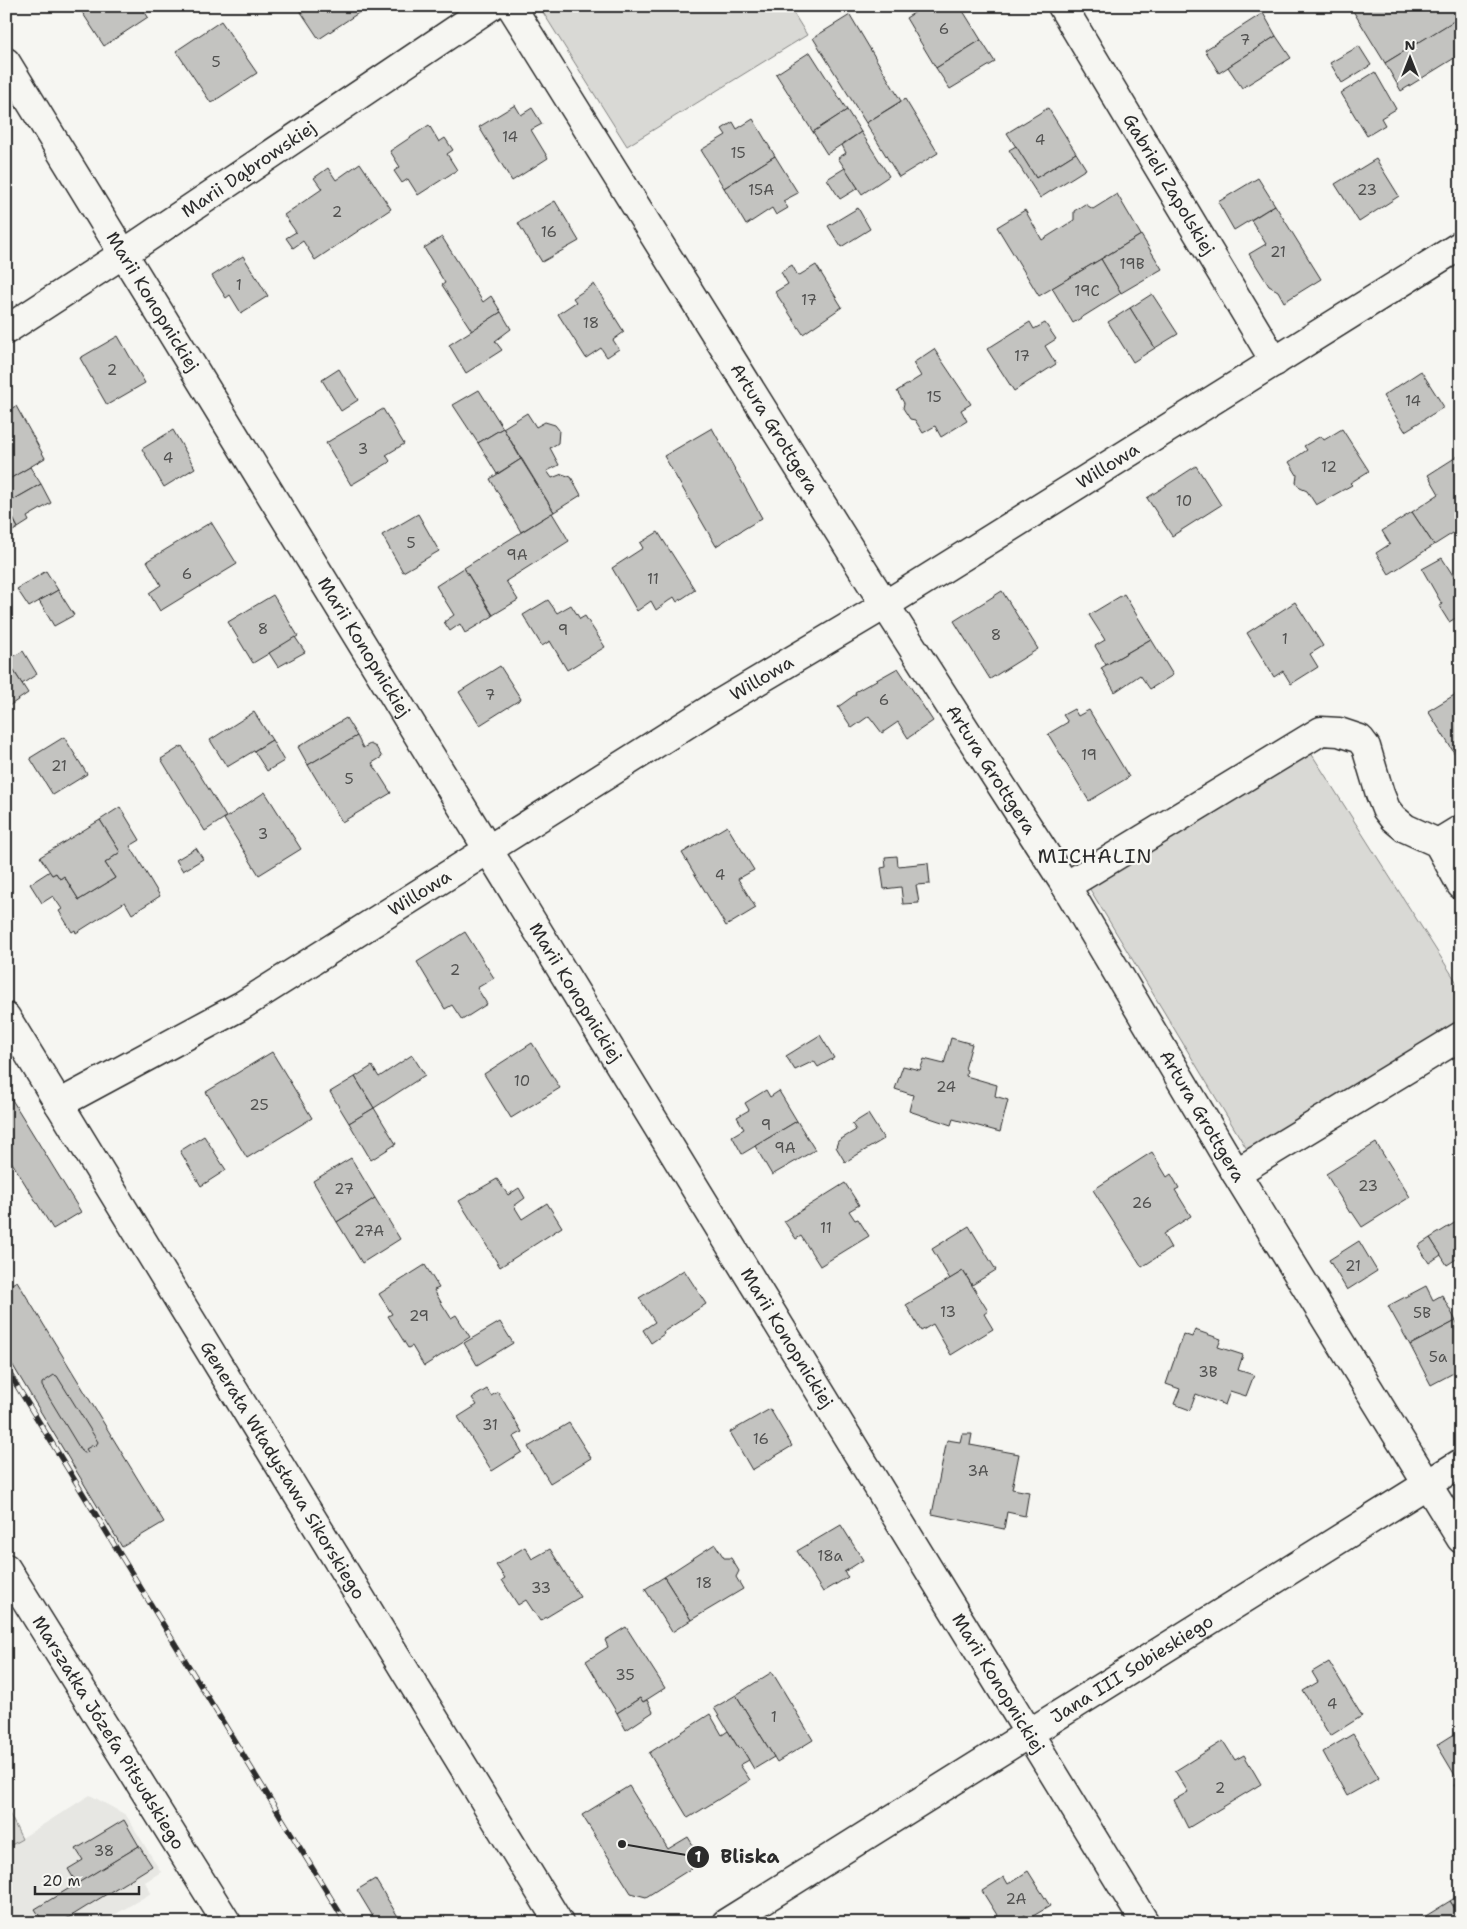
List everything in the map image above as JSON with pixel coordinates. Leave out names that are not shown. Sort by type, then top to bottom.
[{"type":"street","name":"Marii Dąbrowskiej","points":[[6,330],[123,254],[491,6]]},
{"type":"street","name":"Artura Grottgera","points":[[511,6],[885,605],[1066,886],[1236,1173],[1461,1539]]},
{"type":"street","name":"Gabrieli Zapolskiej","points":[[1062,6],[1275,362]]},
{"type":"street","name":"Marii Konopnickiej","points":[[6,62],[1145,1923]]},
{"type":"street","name":"Willowa","points":[[59,1104],[241,1006],[488,852],[717,705],[885,605],[1461,246]]},
{"type":"street","points":[[1066,886],[1322,731],[1339,732],[1360,739],[1366,747],[1380,794],[1393,818],[1405,828],[1438,843],[1461,885]]},
{"type":"street","points":[[1438,843],[1461,829]]},
{"type":"street","name":"Generała Władysława Sikorskiego","points":[[6,1017],[559,1923]]},
{"type":"street","points":[[1236,1173],[1461,1036]]},
{"type":"street","name":"Jana III Sobieskiego","points":[[726,1923],[1461,1463]]},
{"type":"street","name":"Marszałka Józefa Piłsudskiego","points":[[6,1568],[227,1923]]},
{"type":"shaded area","points":[[539,6],[789,6],[807,35],[627,146]]},
{"type":"shaded area","points":[[1309,750],[1461,989],[1461,1020],[1248,1151],[1088,886]]},
{"type":"shaded area","points":[[90,1795],[126,1815],[161,1872],[145,1882],[151,1893],[101,1923],[6,1923],[6,1848]]},
{"type":"shaded area","points":[[6,1807],[22,1839],[6,1848]]},
{"type":"building","points":[[78,6],[141,6],[148,17],[104,46]]},
{"type":"building","points":[[297,6],[369,6],[319,39]]},
{"type":"building","points":[[925,6],[960,6],[981,40],[936,68],[906,18]]},
{"type":"building","points":[[1350,6],[1461,6],[1461,17],[1385,63]]},
{"type":"building","points":[[1263,13],[1276,36],[1219,73],[1205,50]]},
{"type":"building","points":[[850,15],[901,101],[866,123],[813,38]]},
{"type":"building","points":[[1457,19],[1461,24],[1461,54],[1401,91],[1385,63]]},
{"type":"building","points":[[221,21],[257,73],[211,103],[176,51]]},
{"type":"building","points":[[1276,36],[1291,58],[1242,88],[1228,67]]},
{"type":"building","points":[[981,40],[995,62],[950,89],[936,68]]},
{"type":"building","points":[[1359,46],[1371,65],[1342,83],[1330,63]]},
{"type":"building","points":[[810,52],[847,110],[813,132],[776,74]]},
{"type":"building","points":[[1375,72],[1396,109],[1381,118],[1385,125],[1367,136],[1341,93]]},
{"type":"building","points":[[905,99],[938,153],[899,177],[866,123]]},
{"type":"building","points":[[515,105],[521,115],[532,108],[542,124],[531,130],[548,158],[512,181],[479,127]]},
{"type":"building","points":[[1048,108],[1076,153],[1036,178],[1007,133]]},
{"type":"building","points":[[847,110],[861,132],[827,154],[813,132]]},
{"type":"building","points":[[753,119],[775,156],[724,188],[701,150],[726,135],[722,129],[733,122],[737,129]]},
{"type":"building","points":[[429,125],[439,142],[445,138],[453,150],[447,154],[457,170],[418,195],[408,179],[402,183],[394,171],[400,167],[390,151]]},
{"type":"building","points":[[861,132],[889,176],[862,194],[838,158],[846,153],[842,145]]},
{"type":"building","points":[[1016,146],[1036,178],[1076,153],[1086,169],[1040,198],[1009,150]]},
{"type":"building","points":[[775,156],[798,193],[783,201],[788,208],[776,215],[772,208],[746,225],[724,188]]},
{"type":"building","points":[[1376,159],[1399,196],[1359,222],[1335,184]]},
{"type":"building","points":[[360,163],[391,209],[315,260],[303,241],[293,248],[286,238],[296,232],[284,215],[322,189],[314,178],[328,168],[336,180]]},
{"type":"building","points":[[845,168],[858,188],[840,199],[827,179]]},
{"type":"building","points":[[1258,178],[1275,205],[1234,230],[1218,202]]},
{"type":"building","points":[[1117,194],[1141,235],[1039,296],[997,227],[1025,210],[1042,240],[1074,220],[1074,211],[1085,204],[1093,209]]},
{"type":"building","points":[[555,201],[579,241],[542,262],[518,223]]},
{"type":"building","points":[[1275,205],[1321,279],[1284,302],[1278,291],[1269,286],[1249,254],[1266,244],[1251,220]]},
{"type":"building","points":[[858,208],[870,229],[841,247],[828,226]]},
{"type":"building","points":[[1141,235],[1162,269],[1121,293],[1101,259]]},
{"type":"building","points":[[442,237],[483,302],[491,296],[501,312],[472,331],[442,285],[445,283],[424,248]]},
{"type":"building","points":[[243,256],[268,296],[241,313],[230,295],[226,298],[212,276]]},
{"type":"building","points":[[1101,259],[1121,293],[1073,323],[1052,288]]},
{"type":"building","points":[[792,265],[798,276],[816,265],[842,307],[803,334],[775,292],[788,284],[781,272]]},
{"type":"building","points":[[594,284],[624,332],[613,340],[619,349],[607,357],[601,348],[586,358],[558,314],[576,302],[573,298]]},
{"type":"building","points":[[1152,294],[1178,334],[1155,348],[1130,308]]},
{"type":"building","points":[[1130,308],[1155,348],[1133,362],[1108,322]]},
{"type":"building","points":[[501,312],[511,329],[495,341],[502,350],[466,373],[449,345]]},
{"type":"building","points":[[1030,322],[1034,329],[1045,323],[1056,339],[1045,346],[1056,364],[1014,391],[987,349]]},
{"type":"building","points":[[118,336],[145,383],[107,405],[80,358]]},
{"type":"building","points":[[934,349],[971,404],[961,410],[967,421],[941,437],[935,426],[923,433],[915,420],[910,419],[903,408],[904,403],[897,391],[921,376],[913,363]]},
{"type":"building","points":[[339,369],[358,400],[341,411],[322,380]]},
{"type":"building","points":[[1421,371],[1444,407],[1405,431],[1383,396]]},
{"type":"building","points":[[479,390],[503,428],[478,443],[453,405]]},
{"type":"building","points":[[16,406],[45,458],[8,480],[6,411]]},
{"type":"building","points":[[383,409],[404,444],[386,455],[390,461],[388,463],[351,485],[326,443]]},
{"type":"building","points":[[527,413],[536,427],[545,422],[555,425],[559,430],[558,443],[550,448],[559,465],[547,471],[552,478],[562,474],[571,477],[581,495],[554,512],[503,428]]},
{"type":"building","points":[[503,428],[521,459],[497,474],[478,443]]},
{"type":"building","points":[[712,428],[762,518],[716,546],[664,456]]},
{"type":"building","points":[[1342,429],[1369,471],[1350,483],[1352,485],[1316,505],[1307,491],[1300,488],[1296,483],[1297,475],[1289,462],[1307,450],[1304,446],[1321,436],[1324,440]]},
{"type":"building","points":[[173,430],[195,468],[164,487],[142,449]]},
{"type":"building","points":[[1461,454],[1461,528],[1434,545],[1412,512],[1439,494],[1428,475]]},
{"type":"building","points":[[521,459],[554,512],[521,532],[490,479]]},
{"type":"building","points":[[1196,466],[1221,505],[1172,536],[1147,498]]},
{"type":"building","points":[[30,467],[41,484],[6,504],[6,481]]},
{"type":"building","points":[[41,484],[51,503],[27,517],[29,521],[18,528],[6,504]]},
{"type":"building","points":[[6,507],[18,528],[6,535]]},
{"type":"building","points":[[1412,512],[1434,545],[1389,574],[1376,553],[1390,544],[1382,531]]},
{"type":"building","points":[[552,513],[569,541],[506,581],[518,600],[493,615],[464,568]]},
{"type":"building","points":[[418,514],[439,551],[403,572],[382,535]]},
{"type":"building","points":[[211,522],[237,564],[160,611],[149,593],[161,585],[147,561]]},
{"type":"building","points":[[658,532],[695,590],[677,602],[674,597],[656,610],[651,601],[637,611],[612,568],[643,548],[640,543]]},
{"type":"building","points":[[1442,558],[1461,588],[1461,615],[1449,622],[1439,606],[1442,604],[1422,569]]},
{"type":"building","points":[[464,568],[493,616],[465,633],[460,624],[450,631],[444,622],[454,615],[436,586]]},
{"type":"building","points":[[46,571],[58,590],[29,607],[17,589]]},
{"type":"building","points":[[58,590],[74,615],[54,626],[39,601]]},
{"type":"building","points":[[1002,591],[1038,649],[990,679],[954,621]]},
{"type":"building","points":[[1124,594],[1151,639],[1106,665],[1095,646],[1105,640],[1089,615]]},
{"type":"building","points":[[273,595],[298,636],[253,663],[228,622]]},
{"type":"building","points":[[548,600],[557,613],[571,605],[580,619],[585,616],[605,647],[567,670],[550,641],[542,646],[523,615]]},
{"type":"building","points":[[1295,602],[1323,646],[1310,654],[1318,667],[1291,684],[1283,671],[1274,677],[1247,633]]},
{"type":"building","points":[[295,637],[305,652],[278,667],[269,653]]},
{"type":"building","points":[[1151,639],[1173,675],[1150,689],[1140,675],[1115,692],[1101,668]]},
{"type":"building","points":[[23,651],[37,674],[22,684],[7,660]]},
{"type":"building","points":[[6,659],[28,693],[6,708]]},
{"type":"building","points":[[500,666],[521,699],[480,725],[459,692]]},
{"type":"building","points":[[898,668],[933,721],[908,738],[898,722],[882,733],[869,716],[852,728],[838,707],[856,694],[855,692]]},
{"type":"building","points":[[1461,691],[1461,757],[1458,759],[1428,711]]},
{"type":"building","points":[[1074,709],[1078,716],[1089,710],[1129,777],[1089,801],[1048,734],[1068,722],[1063,715]]},
{"type":"building","points":[[254,712],[272,740],[227,767],[210,740]]},
{"type":"building","points":[[346,718],[357,736],[308,765],[298,747]]},
{"type":"building","points":[[357,736],[363,748],[370,744],[376,747],[382,757],[372,763],[391,793],[342,822],[308,765]]},
{"type":"building","points":[[64,737],[87,774],[53,795],[30,758]]},
{"type":"building","points":[[272,740],[284,761],[267,771],[254,751]]},
{"type":"building","points":[[182,746],[226,817],[205,831],[161,759]]},
{"type":"building","points":[[265,792],[301,849],[259,875],[224,819]]},
{"type":"building","points":[[120,807],[140,840],[130,846],[160,896],[132,914],[125,902],[76,933],[75,930],[72,932],[59,911],[62,909],[53,896],[42,903],[30,884],[50,871],[52,875],[56,873],[60,879],[64,876],[79,900],[115,878],[105,863],[120,852],[100,820]]},
{"type":"building","points":[[100,820],[120,852],[105,863],[115,878],[79,900],[64,876],[60,879],[56,873],[52,875],[40,857]]},
{"type":"building","points":[[727,826],[754,870],[738,879],[756,908],[726,926],[682,853]]},
{"type":"building","points":[[196,848],[203,859],[183,871],[176,860]]},
{"type":"building","points":[[897,856],[898,866],[928,863],[930,884],[916,885],[919,903],[903,904],[901,887],[884,889],[881,868],[886,867],[885,857]]},
{"type":"building","points":[[465,932],[494,978],[477,988],[487,1004],[462,1020],[452,1005],[445,1009],[417,962]]},
{"type":"building","points":[[820,1035],[834,1058],[818,1067],[814,1061],[795,1070],[786,1056]]},
{"type":"building","points":[[951,1038],[972,1044],[965,1069],[967,1070],[966,1076],[997,1085],[995,1096],[1008,1100],[1000,1132],[953,1119],[951,1125],[909,1111],[913,1095],[895,1089],[903,1066],[920,1070],[924,1059],[944,1064]]},
{"type":"building","points":[[532,1043],[560,1088],[511,1118],[484,1074]]},
{"type":"building","points":[[272,1052],[312,1118],[247,1158],[206,1092]]},
{"type":"building","points":[[412,1055],[425,1075],[374,1108],[355,1077],[372,1066],[379,1077]]},
{"type":"building","points":[[355,1077],[374,1108],[349,1123],[330,1092]]},
{"type":"building","points":[[6,1090],[81,1212],[53,1229],[6,1153]]},
{"type":"building","points":[[766,1090],[770,1097],[779,1091],[797,1121],[742,1154],[732,1136],[744,1129],[737,1117],[749,1110],[745,1103]]},
{"type":"building","points":[[374,1108],[396,1144],[371,1160],[349,1123]]},
{"type":"building","points":[[868,1114],[884,1139],[845,1162],[836,1147],[838,1141],[856,1130],[852,1124]]},
{"type":"building","points":[[797,1121],[815,1150],[772,1175],[755,1146]]},
{"type":"building","points":[[204,1136],[226,1170],[201,1186],[180,1151]]},
{"type":"building","points":[[1376,1143],[1410,1197],[1362,1227],[1352,1212],[1350,1213],[1326,1174]]},
{"type":"building","points":[[1152,1152],[1167,1177],[1171,1174],[1179,1188],[1175,1190],[1191,1216],[1163,1234],[1171,1248],[1142,1267],[1093,1190]]},
{"type":"building","points":[[351,1158],[375,1198],[337,1222],[313,1181]]},
{"type":"building","points":[[497,1179],[508,1195],[519,1188],[525,1198],[514,1206],[522,1219],[547,1203],[562,1227],[500,1267],[459,1201]]},
{"type":"building","points":[[845,1183],[859,1205],[849,1211],[855,1220],[858,1219],[869,1236],[820,1266],[801,1236],[796,1239],[784,1221]]},
{"type":"building","points":[[375,1198],[400,1239],[362,1263],[337,1222]]},
{"type":"building","points":[[1461,1219],[1461,1256],[1447,1265],[1430,1238]]},
{"type":"building","points":[[969,1226],[996,1270],[972,1285],[963,1271],[950,1279],[932,1249]]},
{"type":"building","points":[[1430,1238],[1441,1255],[1429,1263],[1418,1246]]},
{"type":"building","points":[[1359,1241],[1377,1271],[1347,1290],[1329,1260]]},
{"type":"building","points":[[425,1265],[439,1288],[434,1290],[442,1304],[451,1318],[456,1315],[470,1337],[424,1366],[412,1346],[408,1348],[388,1316],[392,1314],[379,1294]]},
{"type":"building","points":[[684,1270],[706,1304],[663,1332],[664,1334],[651,1343],[643,1330],[655,1322],[639,1298]]},
{"type":"building","points":[[963,1271],[988,1311],[984,1314],[993,1329],[951,1355],[933,1324],[921,1331],[906,1305]]},
{"type":"building","points":[[17,1281],[164,1522],[122,1547],[6,1354],[6,1287]]},
{"type":"building","points":[[1426,1286],[1433,1300],[1442,1295],[1456,1321],[1410,1345],[1388,1306]]},
{"type":"building","points":[[1456,1321],[1461,1330],[1461,1369],[1431,1385],[1410,1345]]},
{"type":"building","points":[[500,1322],[513,1343],[477,1365],[464,1343]]},
{"type":"building","points":[[1195,1330],[1221,1339],[1218,1347],[1243,1355],[1238,1370],[1254,1375],[1246,1396],[1230,1391],[1225,1405],[1196,1394],[1190,1410],[1174,1404],[1180,1389],[1166,1384],[1183,1334],[1192,1337]]},
{"type":"building","points":[[54,1375],[57,1376],[98,1442],[95,1447],[93,1445],[86,1449],[88,1452],[82,1452],[42,1386],[42,1383]]},
{"type":"building","points":[[487,1389],[491,1396],[498,1392],[522,1432],[513,1437],[522,1452],[492,1471],[458,1417],[477,1405],[472,1398]]},
{"type":"building","points":[[770,1409],[792,1446],[752,1470],[730,1432]]},
{"type":"building","points":[[569,1423],[591,1458],[550,1483],[528,1447]]},
{"type":"building","points":[[962,1434],[972,1434],[970,1445],[1019,1454],[1012,1489],[1029,1492],[1025,1516],[1007,1512],[1004,1529],[932,1514],[947,1440],[960,1442]]},
{"type":"building","points":[[841,1525],[863,1560],[844,1572],[848,1577],[823,1592],[797,1551]]},
{"type":"building","points":[[715,1544],[724,1558],[731,1558],[739,1571],[736,1577],[743,1589],[691,1620],[664,1577]]},
{"type":"building","points":[[525,1547],[532,1559],[550,1549],[580,1597],[540,1621],[526,1600],[518,1605],[502,1580],[505,1578],[496,1565]]},
{"type":"building","points":[[664,1577],[691,1620],[672,1632],[645,1589]]},
{"type":"building","points":[[626,1627],[665,1688],[643,1702],[640,1698],[617,1713],[586,1661],[608,1647],[605,1640]]},
{"type":"building","points":[[1329,1662],[1362,1716],[1330,1736],[1303,1691],[1318,1682],[1312,1672]]},
{"type":"building","points":[[772,1672],[813,1740],[777,1762],[736,1695]]},
{"type":"building","points":[[736,1695],[774,1757],[754,1769],[741,1747],[739,1749],[714,1708]]},
{"type":"building","points":[[640,1698],[643,1702],[647,1700],[653,1712],[626,1730],[617,1713]]},
{"type":"building","points":[[710,1714],[722,1735],[728,1731],[739,1749],[741,1747],[749,1760],[740,1765],[750,1780],[688,1818],[649,1753]]},
{"type":"building","points":[[1461,1730],[1461,1796],[1454,1785],[1459,1782],[1437,1745]]},
{"type":"building","points":[[1353,1734],[1379,1778],[1347,1796],[1323,1752]]},
{"type":"building","points":[[1223,1741],[1235,1760],[1244,1755],[1261,1784],[1188,1828],[1174,1800],[1188,1792],[1175,1771]]},
{"type":"building","points":[[629,1786],[668,1849],[688,1837],[703,1861],[646,1897],[631,1893],[582,1815]]},
{"type":"building","points":[[124,1820],[139,1846],[77,1884],[68,1869],[83,1860],[76,1849]]},
{"type":"building","points":[[139,1846],[152,1866],[60,1923],[44,1923],[35,1909]]},
{"type":"building","points":[[1028,1871],[1050,1906],[1028,1919],[1025,1915],[1013,1923],[1002,1923],[982,1891],[1004,1877],[1008,1884]]},
{"type":"building","points":[[375,1879],[402,1923],[377,1923],[357,1890]]},
{"type":"building","points":[[1461,1894],[1461,1918],[1450,1901]]},
{"type":"building","points":[[1450,1901],[1461,1918],[1461,1923],[1423,1923],[1421,1919]]},
{"type":"railway","points":[[6,1368],[346,1923]]},
{"type":"place","name":"Bliska","points":[[622,1844]]},
{"type":"district","name":"MICHALIN","points":[[1095,856]]}]
